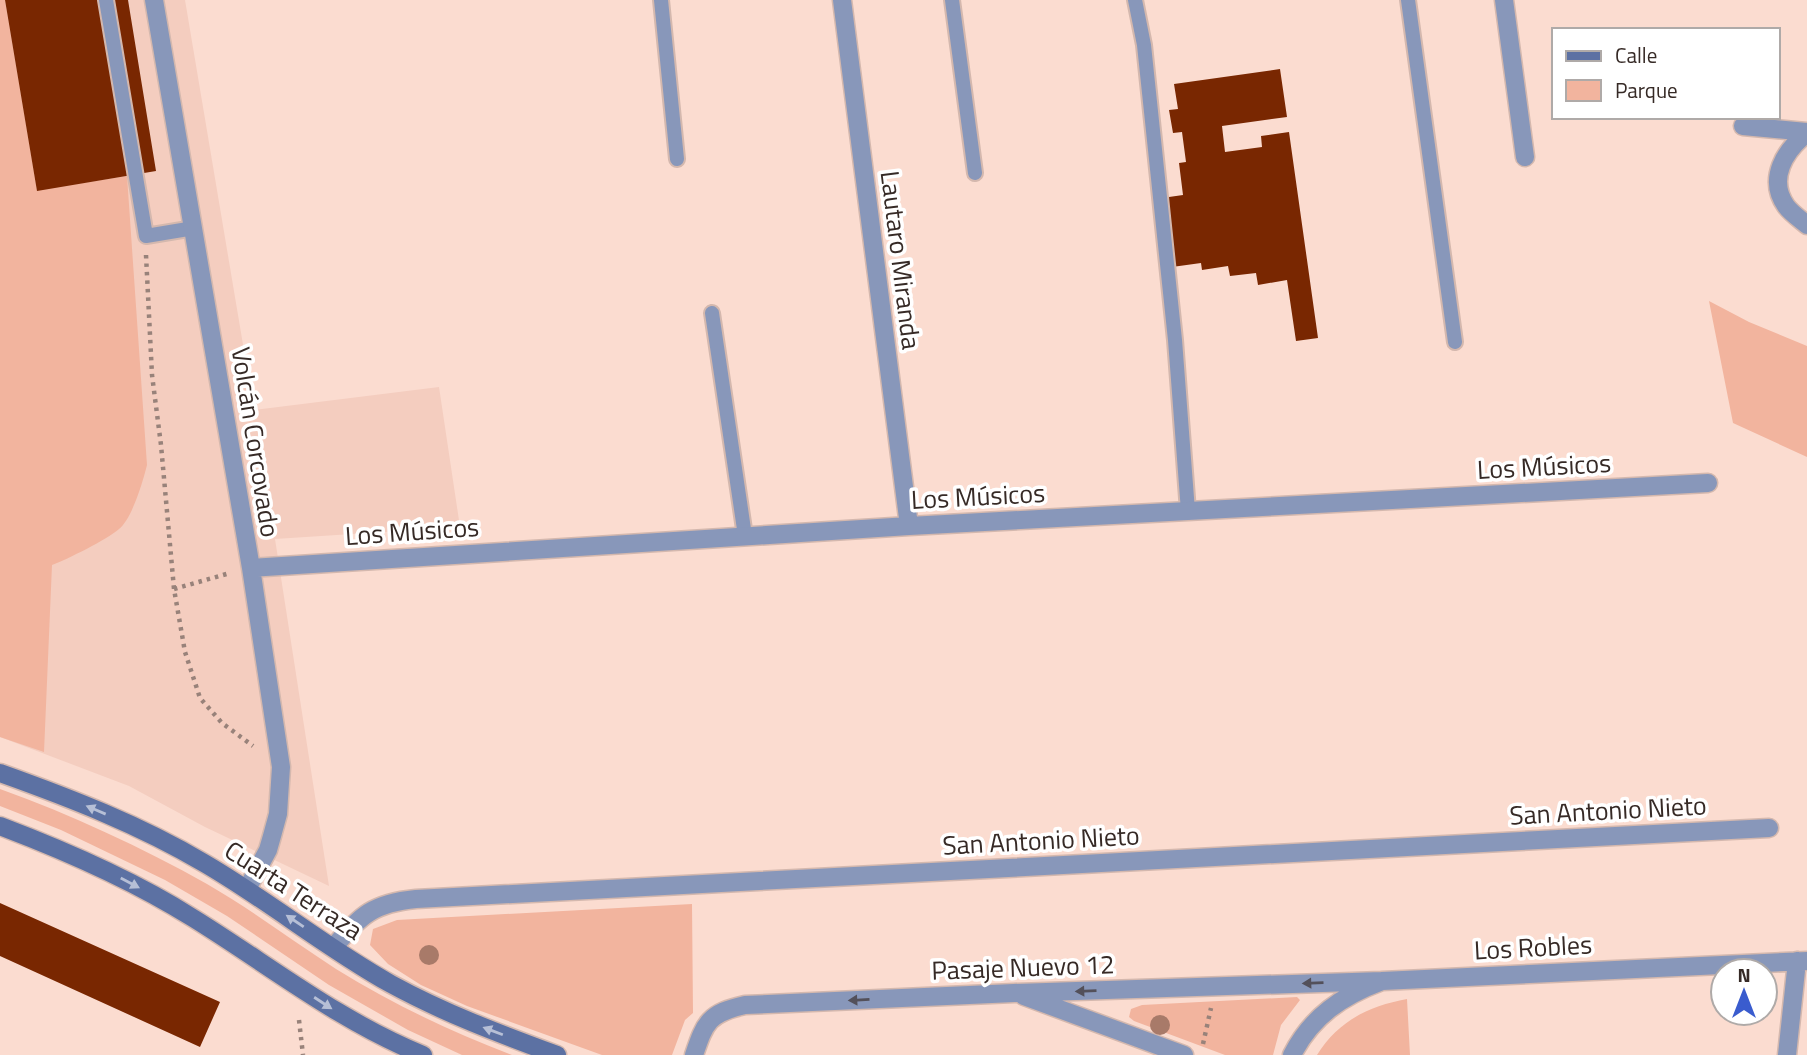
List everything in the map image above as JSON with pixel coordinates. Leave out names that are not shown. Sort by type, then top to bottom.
[{"type":"main road","name":"Cuarta Terraza","points":[[0,774],[90,807],[148,833],[202,861],[391,984],[453,1016],[557,1055]]},
{"type":"main road","points":[[0,826],[100,868],[172,906],[341,1015],[374,1034],[423,1055]]},
{"type":"street","name":"Volcán Corcovado","points":[[154,0],[251,568],[281,767],[278,814],[270,843],[247,889]]},
{"type":"street","name":"Lautaro Miranda","points":[[842,0],[909,526]]},
{"type":"street","points":[[1504,0],[1525,157]]},
{"type":"street","points":[[1743,126],[1807,132]]},
{"type":"street","points":[[1807,132],[1793,144],[1784,157],[1779,172],[1779,191],[1787,207],[1807,225]]},
{"type":"street","name":"Los Músicos","points":[[251,568],[909,526],[1708,483]]},
{"type":"street","name":"San Antonio Nieto","points":[[334,947],[354,922],[372,909],[416,899],[1769,828]]},
{"type":"street","points":[[1787,1055],[1802,961]]},
{"type":"street","name":"Los Robles","points":[[1292,1055],[1307,1030],[1321,1015],[1356,990],[1382,981],[1802,961]]},
{"type":"street","name":"Pasaje Nuevo 12","points":[[694,1055],[704,1027],[711,1018],[726,1009],[745,1005],[1382,981]]},
{"type":"street","points":[[1014,993],[1184,1055]]},
{"type":"lane","points":[[106,0],[146,236],[194,228]]},
{"type":"lane","points":[[661,0],[677,159]]},
{"type":"lane","points":[[952,0],[975,173]]},
{"type":"lane","points":[[1135,0],[1144,45],[1175,340],[1188,511]]},
{"type":"lane","points":[[1408,0],[1455,341]]},
{"type":"lane","points":[[712,313],[745,537]]},
{"type":"path","points":[[146,236],[152,375],[174,589],[185,652],[200,698],[222,723],[281,767]]},
{"type":"path","points":[[174,589],[251,568]]},
{"type":"path","points":[[1200,1055],[1216,987]]},
{"type":"path","points":[[299,1020],[303,1055]]},
{"type":"shaded area","points":[[0,0],[185,0],[254,410],[439,387],[460,527],[275,539],[329,886],[205,827],[129,786],[0,737]]},
{"type":"green space","points":[[0,0],[5,0],[37,190],[127,176],[147,465],[136,499],[124,524],[96,544],[52,565],[44,752],[0,737]]},
{"type":"green space","points":[[1709,301],[1749,322],[1807,346],[1807,457],[1733,423]]},
{"type":"green space","points":[[0,789],[106,832],[157,857],[224,894],[378,994],[512,1055],[462,1055],[408,1030],[329,985],[227,916],[165,880],[61,830],[0,806]]},
{"type":"green space","points":[[692,904],[693,1013],[685,1020],[672,1055],[602,1055],[467,1006],[421,985],[388,964],[370,945],[373,929],[397,920]]},
{"type":"green space","points":[[1297,997],[1300,1000],[1281,1025],[1273,1055],[1225,1055],[1129,1017],[1131,1009],[1142,1005]]},
{"type":"green space","points":[[1407,999],[1410,1055],[1317,1055],[1335,1033],[1356,1017],[1380,1006]]},
{"type":"building","points":[[5,0],[128,0],[156,171],[37,191]]},
{"type":"building","points":[[1280,69],[1287,117],[1222,126],[1225,152],[1262,147],[1261,136],[1289,132],[1318,338],[1296,341],[1287,280],[1258,285],[1256,273],[1230,276],[1228,266],[1202,270],[1201,263],[1172,267],[1162,198],[1183,195],[1179,163],[1186,162],[1182,132],[1173,133],[1169,110],[1178,109],[1174,84]]},
{"type":"building","points":[[0,903],[220,1002],[200,1047],[0,956]]}]
